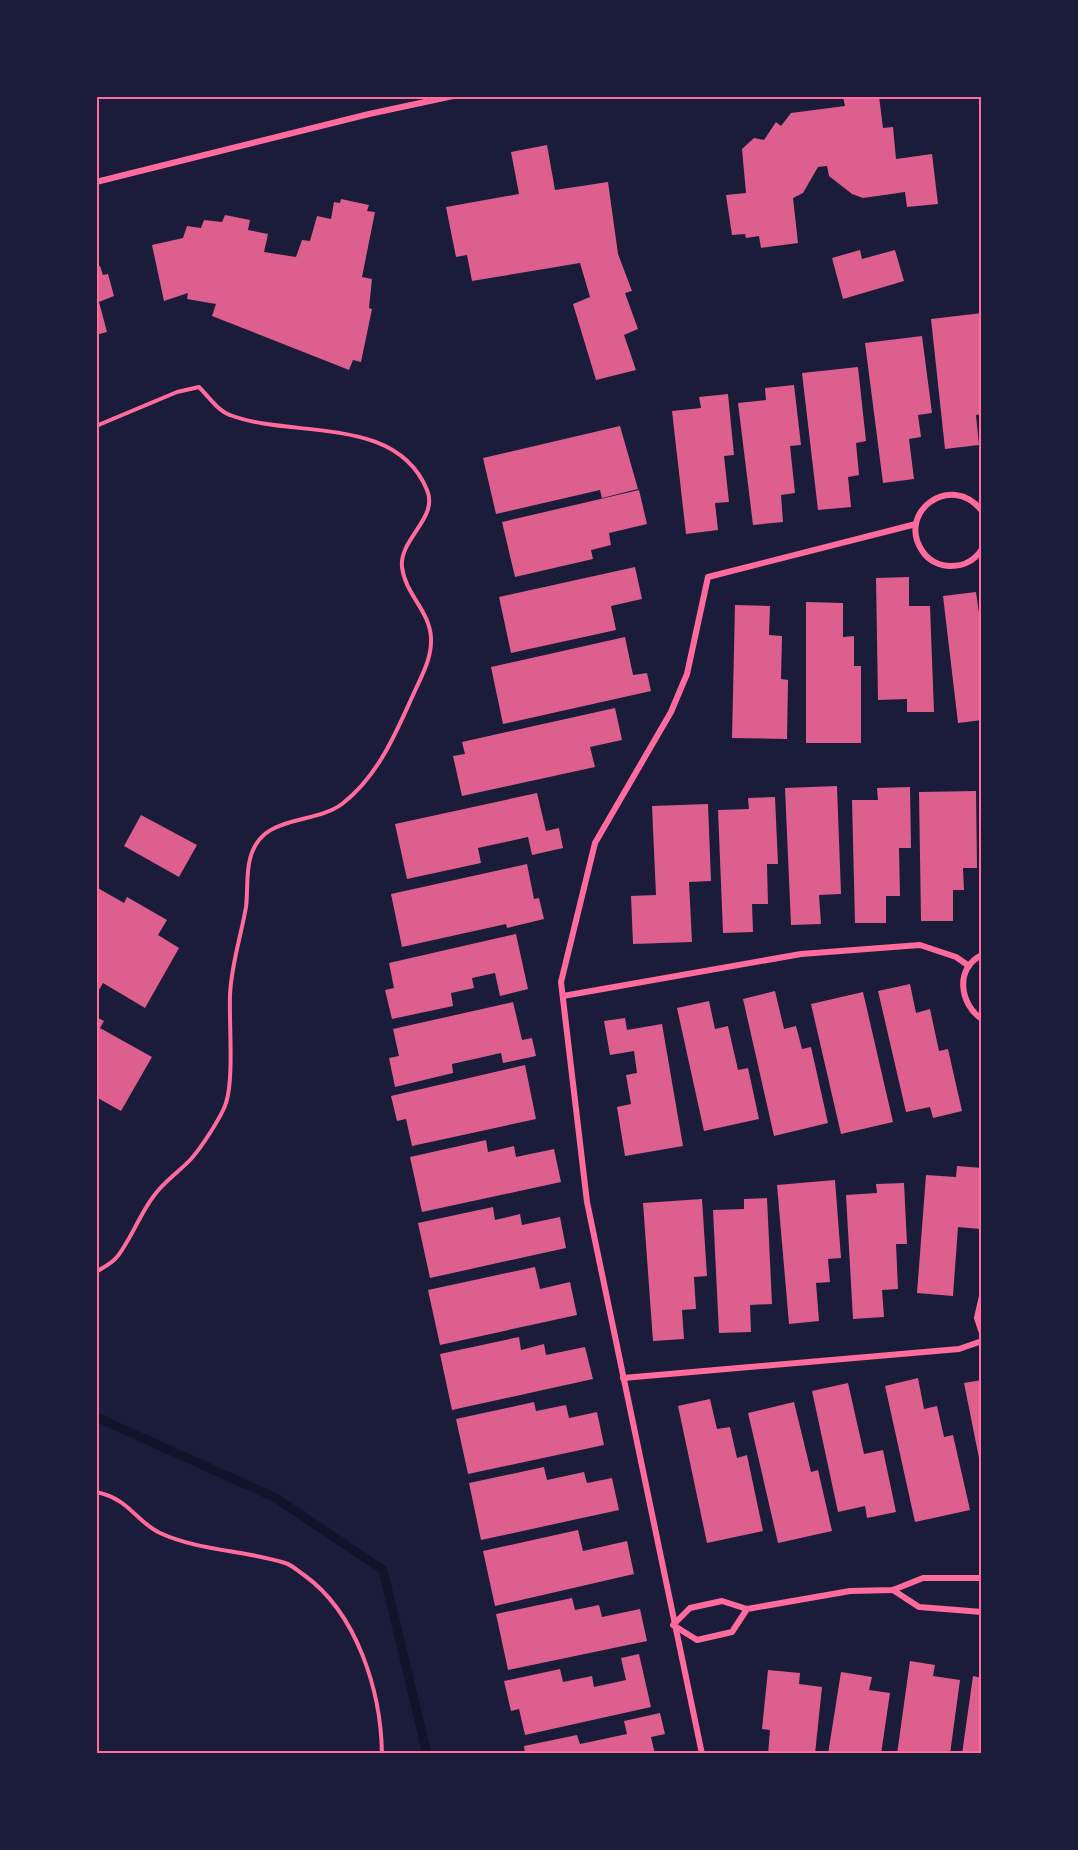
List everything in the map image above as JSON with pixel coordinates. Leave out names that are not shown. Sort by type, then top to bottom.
[{"type":"street","points":[[96,182],[369,114],[453,96]]},
{"type":"street","points":[[982,511],[973,501],[962,495],[950,494],[928,503],[916,524],[919,547],[936,563],[958,566],[969,562],[982,549]]},
{"type":"street","points":[[702,1754],[673,1625],[587,1202],[561,982],[595,843],[671,712],[687,674],[708,577],[916,524]]},
{"type":"street","points":[[563,996],[801,954],[920,945],[956,957],[969,966]]},
{"type":"street","points":[[982,955],[969,966],[964,976],[965,1000],[971,1011],[982,1019]]},
{"type":"street","points":[[982,1296],[977,1318],[982,1333]]},
{"type":"street","points":[[623,1378],[959,1349],[982,1341]]},
{"type":"street","points":[[673,1625],[690,1608],[722,1601],[747,1609],[850,1591],[893,1590],[923,1578],[982,1578]]},
{"type":"street","points":[[893,1590],[919,1607],[982,1612]]},
{"type":"street","points":[[673,1625],[697,1640],[732,1632],[747,1609]]},
{"type":"path","points":[[96,426],[177,392],[199,387],[226,414],[264,424],[340,433],[376,441],[399,455],[420,474],[430,495],[428,513],[408,544],[402,564],[410,593],[426,617],[431,637],[429,659],[396,733],[383,758],[360,789],[339,806],[319,815],[283,822],[262,835],[258,842],[250,858],[246,904],[230,990],[230,1061],[226,1103],[194,1156],[155,1194],[116,1259],[96,1272]]},
{"type":"path","points":[[96,1492],[123,1501],[159,1533],[287,1563],[320,1587],[347,1623],[363,1657],[374,1694],[382,1754]]},
{"type":"building","points":[[167,96],[201,96],[201,99],[167,98]]},
{"type":"building","points":[[843,96],[879,96],[883,128],[893,127],[896,159],[932,154],[938,204],[907,207],[905,192],[863,198],[852,194],[829,176],[827,166],[818,167],[803,193],[793,198],[798,243],[761,248],[759,236],[746,238],[745,234],[732,235],[726,195],[746,193],[742,149],[754,138],[764,140],[776,122],[781,126],[791,113],[845,106]]},
{"type":"building","points":[[547,145],[555,190],[608,182],[618,254],[632,291],[625,293],[638,329],[624,335],[636,370],[596,380],[573,304],[590,297],[580,263],[472,281],[467,255],[456,257],[446,207],[519,194],[511,152]]},
{"type":"building","points":[[341,199],[369,205],[367,211],[375,212],[362,277],[372,279],[369,308],[372,309],[361,362],[353,360],[349,370],[212,316],[216,304],[187,299],[188,293],[164,301],[152,245],[183,238],[187,226],[201,228],[204,220],[222,222],[225,215],[250,220],[248,230],[268,234],[264,252],[296,257],[302,240],[310,241],[317,216],[331,219],[334,202],[340,203]]},
{"type":"building","points":[[860,250],[862,259],[895,250],[904,281],[843,299],[832,258]]},
{"type":"building","points":[[100,266],[103,275],[108,274],[114,296],[99,302],[107,332],[96,335],[96,267]]},
{"type":"building","points":[[982,313],[982,414],[976,415],[979,445],[945,449],[931,319]]},
{"type":"building","points":[[922,336],[932,413],[918,415],[921,437],[909,439],[914,479],[883,483],[865,343]]},
{"type":"building","points":[[858,367],[866,441],[856,443],[859,475],[848,477],[851,507],[818,510],[802,373]]},
{"type":"building","points":[[794,385],[801,445],[790,446],[795,493],[781,495],[783,522],[753,525],[738,403],[766,400],[765,388]]},
{"type":"building","points":[[728,394],[734,455],[724,456],[729,502],[715,503],[718,530],[686,534],[672,411],[701,408],[699,397]]},
{"type":"building","points":[[620,426],[638,489],[602,498],[600,490],[496,514],[483,458]]},
{"type":"building","points":[[639,490],[647,524],[609,533],[611,545],[591,550],[593,559],[515,577],[502,522]]},
{"type":"building","points":[[635,567],[642,599],[611,606],[616,630],[511,653],[499,597]]},
{"type":"building","points":[[909,577],[909,606],[930,606],[934,712],[907,712],[907,699],[878,700],[876,578]]},
{"type":"building","points":[[976,592],[980,620],[982,620],[982,720],[958,723],[943,596]]},
{"type":"building","points":[[806,602],[843,603],[843,637],[854,636],[854,666],[861,666],[861,743],[806,743]]},
{"type":"building","points":[[735,605],[770,606],[769,635],[782,636],[781,679],[788,680],[787,739],[732,738]]},
{"type":"building","points":[[625,637],[633,675],[647,673],[651,691],[503,724],[491,667]]},
{"type":"building","points":[[615,708],[622,740],[590,747],[595,767],[462,796],[453,756],[465,754],[462,742]]},
{"type":"building","points":[[837,786],[841,894],[819,895],[821,924],[791,925],[785,788]]},
{"type":"building","points":[[910,787],[911,848],[899,848],[900,896],[886,896],[886,923],[855,923],[852,800],[878,800],[877,788]]},
{"type":"building","points":[[976,791],[977,868],[963,868],[964,890],[953,890],[953,921],[921,921],[919,792]]},
{"type":"building","points":[[537,793],[546,831],[559,828],[563,848],[532,855],[528,837],[478,848],[481,863],[407,879],[395,824]]},
{"type":"building","points":[[775,797],[778,864],[767,864],[768,904],[752,904],[753,932],[723,933],[718,810],[749,809],[748,798]]},
{"type":"building","points":[[708,804],[711,881],[689,882],[692,942],[633,944],[631,896],[656,895],[652,806]]},
{"type":"building","points":[[141,815],[197,845],[179,877],[124,846]]},
{"type":"building","points":[[527,864],[534,899],[539,898],[544,919],[507,928],[506,924],[402,947],[391,894]]},
{"type":"building","points":[[96,887],[124,903],[127,897],[167,920],[158,935],[179,948],[145,1008],[103,983],[96,995]]},
{"type":"building","points":[[516,934],[528,989],[500,996],[495,973],[472,978],[474,988],[451,993],[453,1006],[392,1019],[385,990],[394,988],[389,963]]},
{"type":"building","points":[[910,984],[916,1013],[930,1009],[939,1051],[948,1049],[962,1111],[933,1118],[930,1107],[906,1112],[878,991]]},
{"type":"building","points":[[775,991],[784,1029],[796,1026],[802,1049],[811,1047],[828,1123],[774,1136],[743,999]]},
{"type":"building","points":[[863,992],[893,1122],[841,1134],[811,1004]]},
{"type":"building","points":[[709,1001],[715,1029],[728,1026],[738,1070],[748,1068],[759,1119],[704,1131],[677,1008]]},
{"type":"building","points":[[513,1002],[522,1040],[532,1038],[536,1056],[503,1063],[501,1053],[452,1064],[453,1073],[395,1087],[389,1058],[399,1056],[393,1029]]},
{"type":"building","points":[[96,1017],[104,1021],[100,1028],[152,1057],[121,1111],[96,1097]]},
{"type":"building","points":[[625,1018],[627,1030],[662,1024],[683,1146],[625,1156],[617,1107],[631,1104],[626,1075],[637,1073],[634,1051],[610,1055],[604,1021]]},
{"type":"building","points":[[525,1065],[536,1119],[412,1146],[406,1119],[397,1121],[391,1096]]},
{"type":"building","points":[[486,1140],[488,1152],[514,1146],[516,1157],[554,1149],[561,1182],[422,1212],[410,1157]]},
{"type":"building","points":[[957,1166],[982,1168],[980,1229],[958,1227],[953,1296],[917,1293],[926,1175],[956,1177]]},
{"type":"building","points":[[835,1180],[841,1258],[828,1259],[830,1282],[816,1283],[819,1321],[789,1324],[777,1185]]},
{"type":"building","points":[[904,1183],[907,1244],[896,1244],[898,1289],[882,1290],[884,1317],[853,1319],[846,1195],[877,1193],[876,1184]]},
{"type":"building","points":[[767,1198],[772,1304],[750,1305],[751,1332],[719,1333],[713,1210],[744,1209],[744,1199]]},
{"type":"building","points":[[702,1199],[707,1276],[694,1277],[696,1309],[682,1310],[684,1339],[653,1341],[643,1203]]},
{"type":"building","points":[[493,1207],[495,1220],[520,1214],[522,1225],[560,1217],[566,1248],[430,1278],[418,1223]]},
{"type":"building","points":[[535,1267],[540,1289],[570,1282],[577,1315],[440,1345],[428,1290]]},
{"type":"building","points":[[519,1337],[521,1350],[544,1344],[546,1355],[585,1347],[593,1379],[452,1410],[440,1354]]},
{"type":"building","points":[[918,1378],[924,1409],[937,1406],[944,1437],[953,1435],[970,1510],[915,1522],[885,1386]]},
{"type":"building","points":[[982,1380],[982,1468],[981,1468],[964,1383]]},
{"type":"building","points":[[848,1383],[864,1454],[883,1450],[896,1512],[867,1518],[865,1506],[838,1512],[812,1391]]},
{"type":"building","points":[[710,1399],[717,1429],[730,1427],[737,1458],[747,1455],[763,1531],[707,1543],[678,1406]]},
{"type":"building","points":[[534,1402],[536,1411],[566,1405],[569,1418],[597,1412],[604,1445],[468,1474],[456,1419]]},
{"type":"building","points":[[794,1402],[811,1472],[818,1470],[832,1531],[778,1543],[748,1413]]},
{"type":"building","points":[[544,1467],[547,1480],[584,1472],[587,1483],[612,1478],[619,1510],[481,1540],[469,1483]]},
{"type":"building","points":[[578,1530],[583,1551],[627,1541],[634,1574],[495,1606],[483,1551]]},
{"type":"building","points":[[572,1598],[575,1610],[599,1605],[602,1617],[640,1609],[647,1641],[508,1670],[496,1614]]},
{"type":"building","points":[[639,1654],[651,1707],[525,1735],[519,1709],[511,1711],[504,1681],[560,1669],[563,1682],[592,1676],[594,1687],[626,1680],[621,1658]]},
{"type":"building","points":[[910,1661],[935,1665],[933,1676],[960,1680],[950,1754],[897,1754]]},
{"type":"building","points":[[768,1670],[800,1673],[799,1684],[822,1687],[815,1754],[768,1754],[770,1730],[762,1729]]},
{"type":"building","points":[[841,1672],[872,1677],[869,1690],[890,1693],[881,1754],[828,1754]]},
{"type":"building","points":[[973,1676],[982,1678],[982,1754],[962,1754]]},
{"type":"building","points":[[660,1713],[665,1734],[651,1737],[655,1754],[525,1754],[524,1746],[577,1735],[580,1744],[627,1734],[624,1721]]},
{"type":"waterway","points":[[96,1417],[276,1498],[383,1570],[427,1754]]}]
